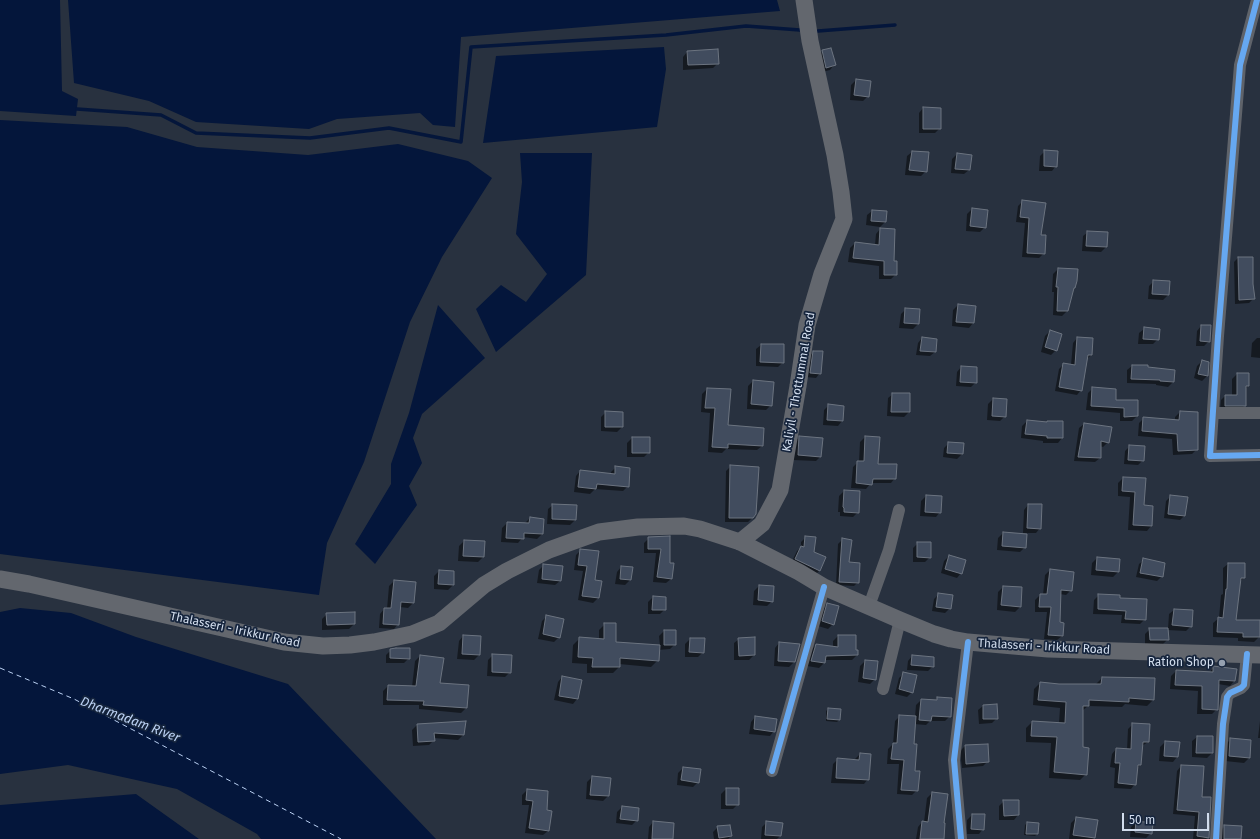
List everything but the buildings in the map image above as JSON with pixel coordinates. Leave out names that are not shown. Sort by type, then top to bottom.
[{"type":"main road","name":"Kaliyil - Thottummal Road","points":[[740,542],[762,524],[780,490],[798,386],[806,324],[822,274],[844,219],[835,155],[810,41],[804,0]]},
{"type":"main road","name":"Thalasseri - Irikkur Road","points":[[0,579],[29,584],[284,642],[324,646],[350,645],[374,642],[412,634],[439,623],[484,585],[507,571],[549,550],[599,532],[638,527],[684,526],[700,529],[740,542],[799,572],[824,587],[941,636],[968,642],[1055,649],[1254,654]]},
{"type":"street","points":[[1257,0],[1240,65],[1227,212],[1210,456],[1260,455]]},
{"type":"street","points":[[1213,413],[1260,413]]},
{"type":"street","points":[[869,606],[889,550],[899,510]]},
{"type":"street","points":[[772,771],[824,587]]},
{"type":"street","points":[[883,689],[900,620]]},
{"type":"street","points":[[961,839],[954,760],[968,642]]},
{"type":"street","points":[[1216,839],[1223,724],[1227,697],[1230,693],[1244,685],[1254,654]]},
{"type":"water","points":[[0,0],[60,0],[62,91],[78,99],[76,116],[0,111]]},
{"type":"water","points":[[68,0],[777,0],[780,11],[461,37],[455,127],[433,125],[420,113],[337,119],[309,129],[196,122],[149,101],[74,83]]},
{"type":"water","points":[[664,47],[666,69],[657,127],[483,143],[496,56]]},
{"type":"water","points":[[0,120],[127,127],[197,147],[308,155],[398,144],[468,161],[492,178],[442,257],[410,322],[364,462],[327,543],[319,595],[0,554]]},
{"type":"water","points":[[520,153],[592,153],[586,275],[496,352],[476,309],[501,285],[526,302],[547,274],[516,234],[522,182]]},
{"type":"water","points":[[438,305],[485,358],[422,414],[413,438],[422,463],[409,486],[417,505],[375,564],[355,544],[391,484],[391,464],[409,413]]},
{"type":"water","name":"Dharmadam River","points":[[20,608],[71,613],[136,637],[288,684],[436,839],[261,839],[257,834],[177,789],[68,765],[0,774],[0,612]]},
{"type":"water","points":[[136,794],[199,839],[0,839],[0,805]]},
{"type":"waterway","points":[[818,31],[895,25]]},
{"type":"waterway","points":[[77,109],[161,115],[196,133],[310,138],[389,128],[461,142],[471,47],[666,35],[746,26],[800,30]]},
{"type":"ferry route","points":[[0,668],[74,699],[341,839]]},
{"type":"cycle path","points":[[1257,0],[1240,65],[1218,336],[1210,456],[1260,455]]},
{"type":"cycle path","points":[[772,771],[824,587]]},
{"type":"cycle path","points":[[961,839],[954,760],[968,642]]},
{"type":"cycle path","points":[[1216,839],[1223,724],[1227,697],[1230,693],[1244,685],[1247,654]]},
{"type":"place","name":"Ration Shop","points":[[1222,663]]}]
